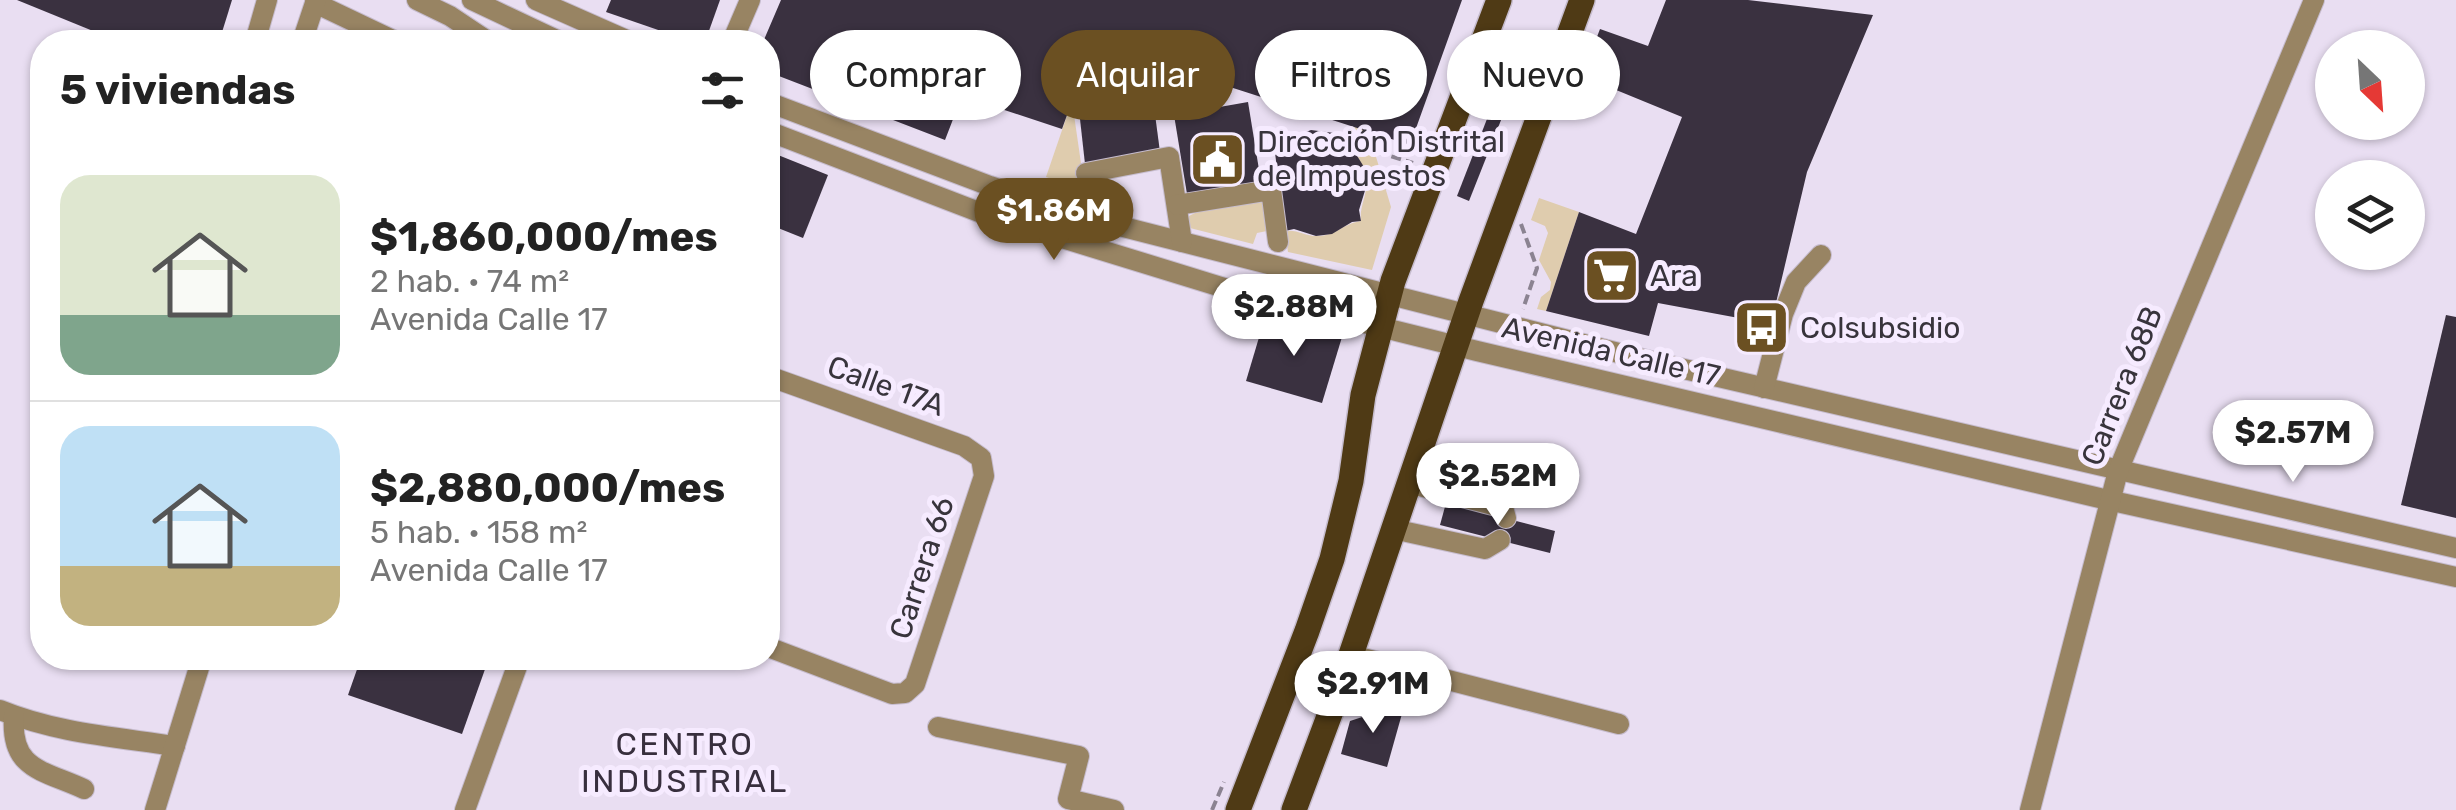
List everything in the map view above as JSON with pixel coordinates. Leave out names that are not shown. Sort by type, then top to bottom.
[{"type":"main road","points":[[1238,810],[1332,559],[1347,501],[1363,395],[1389,294],[1418,207],[1498,0]]},
{"type":"main road","points":[[1294,810],[1351,655],[1466,314],[1582,0]]},
{"type":"street","points":[[258,30],[267,0]]},
{"type":"street","points":[[417,0],[471,30]]},
{"type":"street","points":[[472,0],[536,30]]},
{"type":"street","points":[[536,0],[604,30]]},
{"type":"street","points":[[737,30],[750,0]]},
{"type":"street","name":"Carrera 68B","points":[[2030,810],[2118,470],[2314,0]]},
{"type":"street","points":[[309,30],[315,2],[372,30]]},
{"type":"street","name":"Avenida Calle 17","points":[[780,107],[1084,217],[1764,388],[2456,548]]},
{"type":"street","name":"Avenida Calle 17","points":[[780,136],[897,183],[1230,290],[2108,500],[2456,577]]},
{"type":"street","points":[[1086,172],[1169,157],[1182,242]]},
{"type":"street","points":[[1176,205],[1270,190],[1278,242]]},
{"type":"street","points":[[1074,243],[1084,217]]},
{"type":"street","points":[[1764,388],[1783,314],[1796,282],[1821,255]]},
{"type":"street","name":"Calle 17A","points":[[780,380],[964,446],[981,458]]},
{"type":"street","name":"Carrera 66","points":[[780,651],[892,694],[905,693],[915,684],[984,476],[981,458]]},
{"type":"street","points":[[1408,483],[1497,506],[1504,510],[1506,518]]},
{"type":"street","points":[[1393,529],[1485,549],[1500,540]]},
{"type":"street","points":[[1351,655],[1620,724]]},
{"type":"street","points":[[155,810],[198,670]]},
{"type":"street","points":[[465,810],[516,670]]},
{"type":"street","points":[[84,788],[24,762],[12,738],[7,713],[62,729],[175,746]]},
{"type":"street","points":[[938,727],[1079,756],[1068,799],[1114,810]]},
{"type":"path","points":[[1377,152],[1414,163]]},
{"type":"path","points":[[1520,220],[1537,268],[1522,314]]},
{"type":"path","points":[[1212,810],[1226,779]]},
{"type":"shaded area","points":[[1066,120],[1075,120],[1085,191],[1046,177]]},
{"type":"shaded area","points":[[1352,126],[1378,134],[1373,141],[1374,150],[1391,207],[1372,270],[1288,252],[1285,231],[1319,236],[1361,221],[1366,180],[1352,140]]},
{"type":"shaded area","points":[[1265,197],[1272,230],[1257,233],[1253,244],[1186,227],[1185,218],[1205,208]]},
{"type":"shaded area","points":[[1539,198],[1579,212],[1546,311],[1537,309],[1541,297],[1550,290],[1551,282],[1539,260],[1548,233],[1545,226],[1531,220]]},
{"type":"building","points":[[17,0],[232,0],[223,30],[91,30]]},
{"type":"building","points":[[611,0],[720,0],[709,30],[658,30],[606,12]]},
{"type":"building","points":[[781,0],[1462,0],[1451,30],[1447,30],[1447,42],[1427,98],[1427,30],[1255,30],[1255,95],[1235,89],[1235,30],[1041,30],[1041,120],[1065,120],[1062,129],[1021,115],[1021,30],[810,30],[810,88],[780,76],[780,30],[768,30]]},
{"type":"building","points":[[1666,0],[1748,0],[1873,15],[1807,172],[1771,324],[1658,303],[1649,336],[1546,311],[1579,212],[1636,234],[1682,117],[1620,92],[1620,36],[1648,46]]},
{"type":"building","points":[[1248,102],[1261,182],[1187,194],[1175,120],[1235,120],[1235,104]]},
{"type":"building","points":[[893,120],[953,120],[945,140]]},
{"type":"building","points":[[1080,120],[1156,120],[1160,152],[1085,164]]},
{"type":"building","points":[[1332,120],[1419,120],[1410,145]]},
{"type":"building","points":[[1487,120],[1501,120],[1469,201],[1457,196]]},
{"type":"building","points":[[1311,130],[1350,135],[1367,184],[1359,210],[1361,221],[1332,234],[1316,236],[1294,229],[1285,231],[1274,145]]},
{"type":"building","points":[[780,156],[828,175],[803,238],[780,229]]},
{"type":"building","points":[[1266,314],[1342,337],[1322,403],[1246,381]]},
{"type":"building","points":[[2446,315],[2456,317],[2456,518],[2401,505]]},
{"type":"building","points":[[1446,503],[1555,531],[1550,553],[1440,525]]},
{"type":"building","points":[[357,670],[485,670],[462,734],[348,695]]},
{"type":"building","points":[[1405,703],[1387,767],[1341,754],[1350,721]]},
{"type":"place","name":"Dirección Distrital de Impuestos","points":[[1218,159]]},
{"type":"place","name":"Ara","points":[[1611,276]]},
{"type":"place","name":"Colsubsidio","points":[[1761,328]]},
{"type":"district","name":"CENTRO INDUSTRIAL","points":[[685,762]]}]
